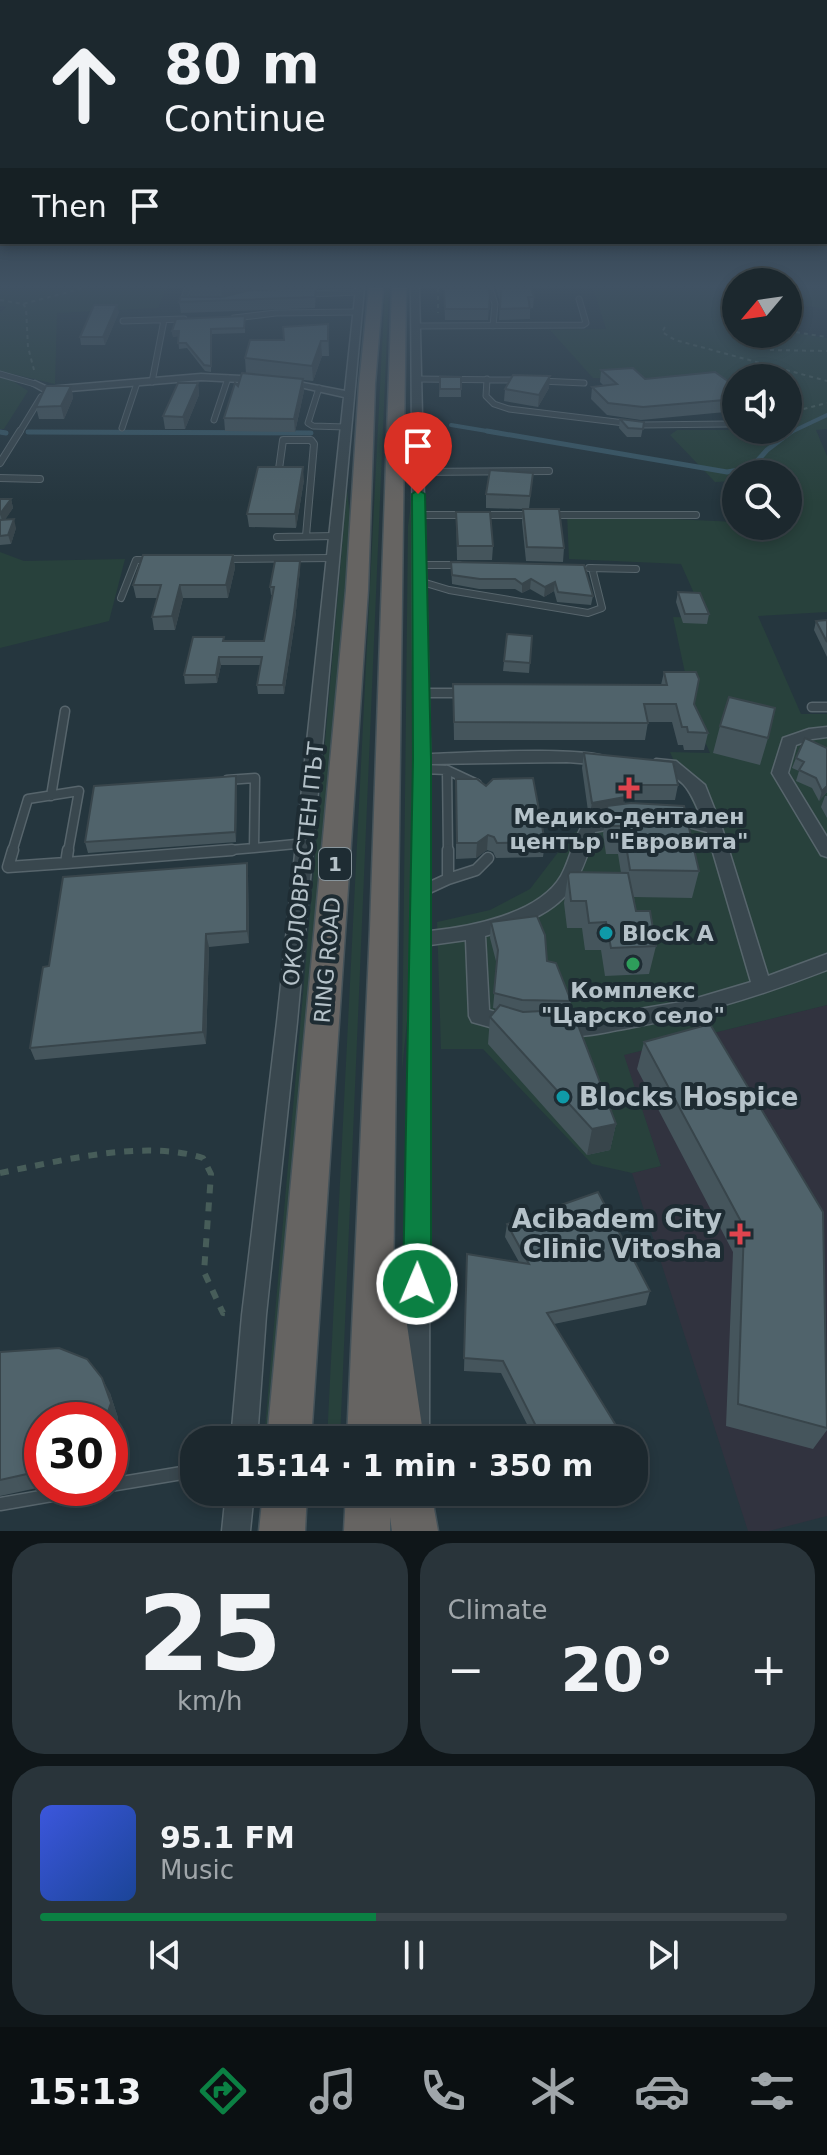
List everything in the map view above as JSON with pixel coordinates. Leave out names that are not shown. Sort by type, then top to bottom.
[{"type":"highway","name":"RING ROAD","points":[[290,1426],[357,590],[367,384],[364,359]]},
{"type":"highway","points":[[369,1426],[385,945],[397,359]]},
{"type":"highway","points":[[374,1228],[400,1426]]},
{"type":"highway","points":[[282,1531],[284,1506]]},
{"type":"highway","points":[[367,1531],[368,1506]]},
{"type":"highway","points":[[413,1506],[415,1531]]},
{"type":"street","name":"ОКОЛОВРЪСТЕН ПЪТ","points":[[245,1426],[254,1315],[306,843],[352,359]]},
{"type":"street","points":[[416,359],[422,764],[416,1426]]},
{"type":"street","points":[[35,384],[46,390],[228,378],[319,388],[348,395]]},
{"type":"street","points":[[827,732],[809,734],[789,742],[780,773],[827,851]]},
{"type":"street","points":[[422,764],[567,757],[670,765],[697,785],[714,828],[762,987]]},
{"type":"street","points":[[421,939],[475,931],[514,919],[544,904],[566,885],[582,850],[584,834],[590,827],[660,816],[685,818],[714,828]]},
{"type":"street","points":[[475,931],[479,1016],[520,1027],[575,1029],[687,1009],[762,987],[827,962]]},
{"type":"street","points":[[236,1531],[239,1506]]},
{"type":"lane","points":[[152,382],[156,359]]},
{"type":"lane","points":[[0,374],[35,384]]},
{"type":"lane","points":[[214,420],[228,378]]},
{"type":"lane","points":[[416,379],[523,380]]},
{"type":"lane","points":[[487,379],[486,396],[494,404],[509,409],[641,425],[722,424]]},
{"type":"lane","points":[[538,381],[584,383]]},
{"type":"lane","points":[[122,428],[137,383]]},
{"type":"lane","points":[[319,388],[308,423],[313,426],[346,427]]},
{"type":"lane","points":[[0,463],[46,390]]},
{"type":"lane","points":[[279,469],[283,440],[311,440],[314,444],[306,536]]},
{"type":"lane","points":[[418,472],[549,471]]},
{"type":"lane","points":[[0,478],[40,479]]},
{"type":"lane","points":[[419,515],[696,515]]},
{"type":"lane","points":[[277,537],[335,536]]},
{"type":"lane","points":[[211,559],[332,558]]},
{"type":"lane","points":[[121,598],[136,560],[166,560]]},
{"type":"lane","points":[[419,565],[463,565]]},
{"type":"lane","points":[[578,567],[636,569]]},
{"type":"lane","points":[[419,581],[449,590],[588,613],[602,608],[592,568]]},
{"type":"lane","points":[[421,693],[467,694]]},
{"type":"lane","points":[[812,707],[827,707]]},
{"type":"lane","points":[[51,796],[65,711]]},
{"type":"lane","points":[[422,764],[475,781],[485,794]]},
{"type":"lane","points":[[447,770],[448,879]]},
{"type":"lane","points":[[211,781],[255,778],[254,848]]},
{"type":"lane","points":[[93,790],[28,799],[8,867],[306,843]]},
{"type":"lane","points":[[66,863],[79,791]]},
{"type":"lane","points":[[421,892],[485,865],[488,858]]},
{"type":"lane","points":[[128,1482],[180,1473]]},
{"type":"lane","points":[[0,1504],[24,1500]]},
{"type":"path","points":[[30,359],[37,376],[35,384]]},
{"type":"path","points":[[747,359],[827,381]]},
{"type":"path","points":[[802,409],[827,403]]},
{"type":"path","points":[[0,1173],[54,1163],[129,1155],[195,1153],[203,1158],[211,1174],[204,1272],[223,1313],[254,1315]]},
{"type":"shaded area","name":"Acibadem City Clinic Vitosha","points":[[827,1005],[827,1516],[769,1531],[748,1531],[632,1173],[661,1166],[623,1055]]},
{"type":"green space","points":[[0,359],[56,359],[55,384],[0,371]]},
{"type":"green space","points":[[381,359],[386,359],[341,1426],[328,1426]]},
{"type":"green space","name":"Комплекс \"Царско село\"","points":[[576,359],[827,359],[827,429],[816,430],[827,456],[827,612],[758,616],[801,714],[827,714],[827,1005],[624,1055],[661,1166],[632,1173],[592,1164],[483,1049],[441,1049],[437,922],[490,910],[530,889],[572,834],[590,824],[696,810],[670,752],[710,753],[695,719],[673,617],[705,618],[681,564],[569,559],[567,514],[722,521],[722,540],[802,540],[802,460],[722,460],[722,482],[715,482],[670,435],[677,430],[722,430],[722,444],[802,444],[802,364],[722,364],[722,392],[642,379],[593,378]]},
{"type":"green space","points":[[0,378],[10,379],[28,391],[4,429],[0,429]]},
{"type":"green space","points":[[413,489],[415,944],[402,1070],[408,526]]},
{"type":"green space","points":[[347,490],[351,525],[282,1366],[265,1426]]},
{"type":"green space","points":[[0,552],[24,561],[125,559],[109,621],[0,648]]},
{"type":"building","points":[[199,359],[211,359],[211,366],[204,365]]},
{"type":"building","points":[[257,359],[314,359],[312,366]]},
{"type":"building","points":[[633,368],[645,379],[715,372],[722,377],[722,400],[643,407],[608,403],[592,387],[617,384],[601,370]]},
{"type":"building","points":[[242,373],[303,379],[294,419],[224,418],[235,383],[238,386]]},
{"type":"building","points":[[513,375],[550,376],[539,395],[505,389]]},
{"type":"building","points":[[440,377],[461,377],[461,389],[440,389]]},
{"type":"building","points":[[178,383],[198,383],[183,417],[163,416]]},
{"type":"building","points":[[46,386],[71,386],[61,406],[36,407]]},
{"type":"building","points":[[620,419],[644,422],[643,429],[628,428]]},
{"type":"building","points":[[258,467],[303,467],[295,514],[247,514]]},
{"type":"building","points":[[490,470],[533,473],[530,496],[486,494]]},
{"type":"building","points":[[0,499],[11,499],[0,514]]},
{"type":"building","points":[[523,509],[559,509],[564,548],[527,547]]},
{"type":"building","points":[[456,512],[490,512],[493,546],[458,546]]},
{"type":"building","points":[[14,519],[8,535],[0,536],[0,520]]},
{"type":"building","points":[[143,555],[233,555],[226,585],[180,585],[172,616],[152,617],[161,585],[133,585]]},
{"type":"building","points":[[275,561],[300,561],[283,685],[257,685],[262,657],[219,657],[216,675],[184,675],[193,637],[264,641],[274,587],[270,587]]},
{"type":"building","points":[[451,562],[584,565],[593,596],[558,592],[555,582],[545,587],[531,579],[522,584],[515,579],[452,575]]},
{"type":"building","points":[[678,592],[700,593],[709,614],[685,614]]},
{"type":"building","points":[[827,620],[827,642],[816,621]]},
{"type":"building","points":[[507,634],[532,636],[530,663],[504,661]]},
{"type":"building","points":[[664,672],[696,672],[699,679],[694,704],[708,733],[688,732],[687,727],[682,727],[676,704],[644,704],[648,723],[454,722],[453,684],[667,685]]},
{"type":"building","points":[[729,697],[775,708],[768,738],[720,726]]},
{"type":"building","points":[[805,738],[827,748],[827,786],[822,791],[816,778],[799,770],[804,762],[796,758]]},
{"type":"building","points":[[584,753],[673,762],[678,785],[623,785],[625,797],[592,803]]},
{"type":"building","points":[[236,776],[235,832],[85,842],[94,786]]},
{"type":"building","points":[[533,778],[545,842],[497,843],[494,837],[488,835],[477,843],[457,843],[456,779],[477,779],[486,786],[493,779]]},
{"type":"building","points":[[631,803],[684,806],[699,871],[630,870],[623,826],[610,826],[607,806]]},
{"type":"building","points":[[247,863],[247,931],[206,934],[203,1032],[30,1048],[43,967],[49,966],[63,877]]},
{"type":"building","points":[[570,872],[628,873],[636,911],[650,911],[656,946],[611,948],[606,922],[589,923],[586,901],[571,901]]},
{"type":"building","points":[[537,916],[545,935],[547,961],[556,963],[571,1001],[522,1000],[494,993],[498,950],[491,922]]},
{"type":"building","points":[[500,1005],[523,1012],[573,1012],[616,1124],[592,1129],[490,1017]]},
{"type":"building","points":[[710,1024],[823,1212],[827,1428],[738,1404],[744,1227],[644,1042]]},
{"type":"building","points":[[598,1192],[650,1291],[547,1313],[616,1426],[536,1426],[503,1361],[464,1358],[467,1254],[529,1264],[507,1224]]},
{"type":"building","points":[[59,1348],[87,1359],[102,1378],[111,1402],[24,1402],[24,1475],[0,1480],[0,1352]]},
{"type":"waterway","points":[[802,427],[827,415]]},
{"type":"waterway","points":[[451,425],[487,431]]},
{"type":"waterway","points":[[487,431],[499,433]]},
{"type":"waterway","points":[[487,431],[727,472],[751,468],[775,444]]},
{"type":"waterway","points":[[0,432],[6,433]]},
{"type":"waterway","points":[[28,432],[311,433]]},
{"type":"place","name":"Медико-дентален център \"Евровита\"","points":[[629,788]]},
{"type":"place","name":"Block A","points":[[606,933]]},
{"type":"place","name":"Комплекс \"Царско село\"","points":[[633,964]]},
{"type":"place","name":"Blocks Hospice","points":[[563,1097]]},
{"type":"place","name":"Acibadem City Clinic Vitosha","points":[[740,1234]]},
{"type":"route","points":[[417,1284],[422,759],[418,494]]}]
